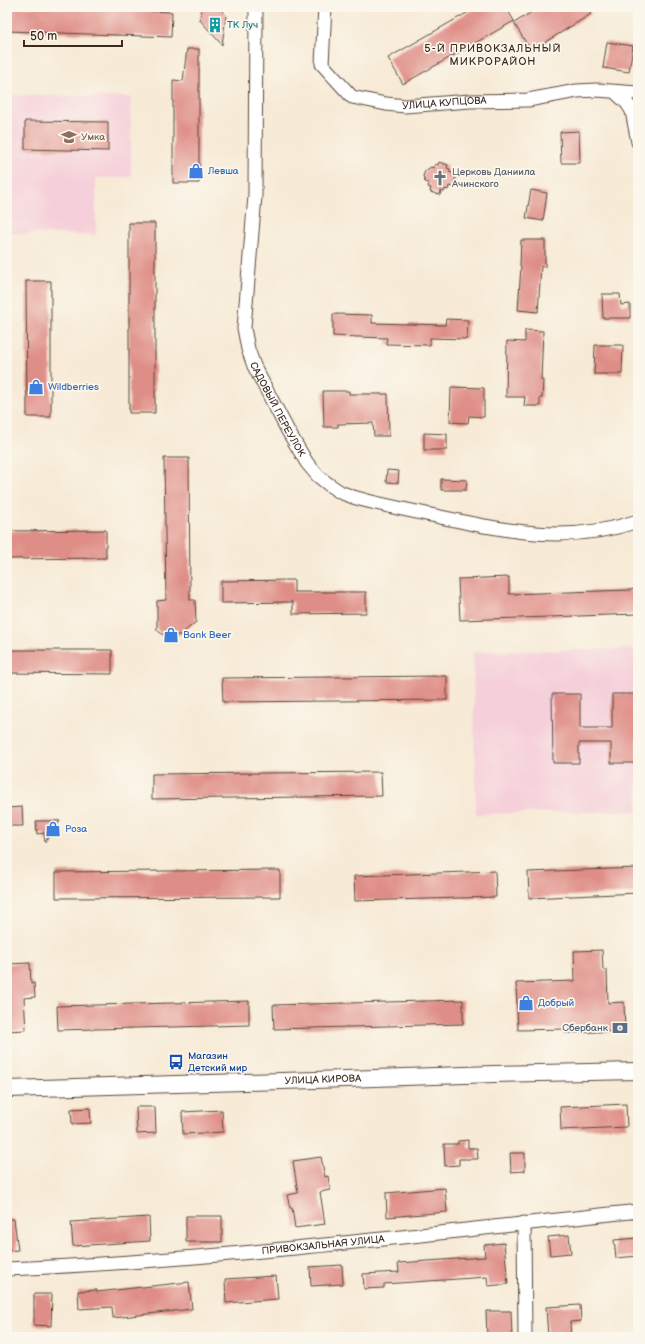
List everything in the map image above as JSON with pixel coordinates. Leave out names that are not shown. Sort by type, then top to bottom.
[{"type":"main road","name":"УЛИЦА КИРОВА","points":[[7,1089],[638,1071]]},
{"type":"street","name":"САДОВЫЙ ПЕРЕУЛОК","points":[[256,7],[255,196],[244,328],[248,349],[254,366],[288,431],[307,463],[318,476],[328,484],[340,492],[353,497],[501,529],[520,532],[568,534],[600,532],[638,521]]},
{"type":"street","name":"УЛИЦА КУПЦОВА","points":[[325,7],[322,64],[352,97],[386,104],[405,106],[470,101],[528,100],[597,90],[638,93]]},
{"type":"street","points":[[615,92],[627,103],[632,111],[638,142]]},
{"type":"street","name":"ПРИВОКЗАЛЬНАЯ УЛИЦА","points":[[7,1268],[57,1267],[274,1250],[638,1211]]},
{"type":"street","points":[[524,1223],[525,1337]]},
{"type":"shaded area","name":"Умка","points":[[7,95],[131,97],[131,177],[96,178],[96,235],[7,233]]},
{"type":"shaded area","points":[[638,649],[638,811],[476,814],[473,652]]},
{"type":"building","points":[[7,7],[54,7],[172,12],[171,37],[7,31]]},
{"type":"building","name":"ТК Луч","points":[[201,7],[220,7],[226,16],[222,45],[200,20]]},
{"type":"building","points":[[477,7],[506,7],[514,21],[403,84],[388,58]]},
{"type":"building","points":[[540,7],[586,7],[591,14],[531,51],[514,23]]},
{"type":"building","points":[[607,42],[633,46],[629,72],[603,68]]},
{"type":"building","points":[[187,49],[199,49],[199,183],[173,183],[173,80],[183,81]]},
{"type":"building","points":[[25,121],[108,122],[108,151],[25,149]]},
{"type":"building","points":[[579,131],[580,163],[561,163],[560,132]]},
{"type":"building","name":"Церковь Даниила Ачинского","points":[[439,162],[448,165],[447,168],[450,169],[449,172],[453,173],[452,176],[456,177],[453,187],[449,186],[448,190],[445,189],[444,192],[441,191],[440,195],[430,192],[431,188],[428,187],[429,183],[425,182],[423,176],[425,171],[431,167],[434,168],[435,164],[438,165]]},
{"type":"building","points":[[531,190],[547,193],[543,221],[526,218]]},
{"type":"building","points":[[129,223],[155,223],[155,413],[129,413]]},
{"type":"building","points":[[521,240],[545,240],[545,267],[541,266],[538,312],[518,310]]},
{"type":"building","points":[[26,281],[51,281],[51,417],[27,417]]},
{"type":"building","points":[[602,294],[620,294],[621,305],[630,304],[630,318],[603,318]]},
{"type":"building","points":[[333,314],[372,315],[372,323],[445,325],[446,319],[468,320],[467,339],[430,338],[430,345],[386,344],[387,338],[333,336]]},
{"type":"building","points":[[525,330],[543,331],[541,380],[543,380],[540,406],[524,406],[525,397],[506,397],[507,341],[525,342]]},
{"type":"building","points":[[595,345],[623,345],[622,374],[594,374]]},
{"type":"building","points":[[451,387],[484,388],[484,417],[469,416],[468,423],[450,422]]},
{"type":"building","points":[[323,391],[349,391],[349,394],[388,394],[389,436],[374,436],[373,423],[338,424],[338,427],[324,427]]},
{"type":"building","points":[[424,433],[447,434],[447,450],[424,450]]},
{"type":"building","points":[[164,458],[189,458],[190,600],[195,600],[196,622],[180,635],[163,635],[157,630],[157,601],[166,600]]},
{"type":"building","points":[[387,470],[399,471],[398,483],[386,482]]},
{"type":"building","points":[[441,479],[467,480],[466,490],[441,490]]},
{"type":"building","points":[[106,530],[106,558],[7,559],[7,531]]},
{"type":"building","points":[[509,577],[509,594],[630,590],[638,588],[638,614],[460,620],[458,579]]},
{"type":"building","points":[[294,580],[294,592],[366,592],[366,613],[293,614],[293,602],[221,603],[221,581]]},
{"type":"building","points":[[7,650],[112,650],[112,674],[7,673]]},
{"type":"building","points":[[447,676],[447,700],[223,702],[222,678]]},
{"type":"building","points":[[552,694],[580,694],[580,728],[612,728],[612,694],[637,694],[637,763],[611,763],[611,743],[579,743],[579,763],[553,763]]},
{"type":"building","points":[[381,772],[382,796],[152,799],[152,774]]},
{"type":"building","points":[[22,807],[23,826],[7,826],[7,808]]},
{"type":"building","points":[[36,821],[60,821],[45,842],[44,833],[37,834]]},
{"type":"building","points":[[638,868],[638,893],[529,898],[528,872]]},
{"type":"building","points":[[280,870],[280,897],[56,898],[56,872]]},
{"type":"building","points":[[495,871],[496,897],[355,901],[354,876]]},
{"type":"building","points":[[602,950],[603,970],[607,970],[608,1003],[624,1002],[625,1031],[565,1033],[565,1029],[518,1030],[516,983],[575,981],[574,951]]},
{"type":"building","points":[[30,963],[31,984],[34,983],[35,997],[24,998],[26,1030],[7,1031],[7,964]]},
{"type":"building","points":[[463,1000],[463,1024],[274,1029],[273,1005]]},
{"type":"building","points":[[249,1001],[249,1025],[58,1030],[57,1006]]},
{"type":"building","points":[[626,1104],[627,1127],[561,1130],[560,1107]]},
{"type":"building","points":[[136,1107],[155,1107],[156,1133],[137,1134]]},
{"type":"building","points":[[90,1108],[91,1123],[72,1124],[71,1109]]},
{"type":"building","points":[[222,1110],[223,1132],[183,1134],[182,1112]]},
{"type":"building","points":[[468,1140],[468,1148],[477,1148],[478,1159],[459,1159],[459,1165],[445,1166],[444,1144],[458,1144],[458,1141]]},
{"type":"building","points":[[510,1153],[525,1153],[525,1171],[511,1172]]},
{"type":"building","points":[[321,1157],[325,1177],[328,1176],[330,1190],[320,1192],[325,1224],[295,1228],[292,1208],[290,1208],[287,1195],[298,1193],[293,1161]]},
{"type":"building","points":[[445,1188],[447,1212],[387,1217],[386,1193]]},
{"type":"building","points":[[186,1216],[222,1216],[222,1242],[186,1242]]},
{"type":"building","points":[[149,1217],[150,1241],[73,1246],[71,1222]]},
{"type":"building","points":[[7,1219],[14,1219],[18,1250],[7,1251]]},
{"type":"building","points":[[569,1235],[571,1253],[550,1255],[548,1237]]},
{"type":"building","points":[[638,1238],[638,1256],[616,1258],[614,1240]]},
{"type":"building","points":[[504,1243],[508,1284],[488,1286],[487,1277],[384,1284],[384,1288],[364,1289],[363,1274],[399,1272],[398,1263],[485,1257],[484,1245]]},
{"type":"building","points":[[342,1265],[343,1284],[311,1286],[310,1267]]},
{"type":"building","points":[[276,1276],[278,1299],[226,1303],[225,1279]]},
{"type":"building","points":[[189,1282],[192,1309],[113,1318],[112,1307],[79,1309],[78,1291],[97,1290],[97,1292]]},
{"type":"building","points":[[34,1294],[52,1294],[51,1326],[34,1325]]},
{"type":"building","points":[[580,1305],[581,1321],[570,1322],[571,1337],[548,1337],[546,1307]]},
{"type":"building","points":[[486,1311],[511,1311],[512,1337],[487,1337]]},
{"type":"place","name":"ТК Луч","points":[[215,25]]},
{"type":"place","name":"Умка","points":[[69,137]]},
{"type":"place","name":"Левша","points":[[196,171]]},
{"type":"place","name":"Церковь Даниила Ачинского","points":[[440,178]]},
{"type":"place","name":"Wildberries","points":[[36,387]]},
{"type":"place","name":"Bank Beer","points":[[171,635]]},
{"type":"place","name":"Роза","points":[[53,829]]},
{"type":"place","name":"Добрый","points":[[526,1003]]},
{"type":"place","name":"Сбербанк","points":[[620,1028]]},
{"type":"place","name":"Магазин Детский мир","points":[[176,1062]]},
{"type":"district","name":"5-Й ПРИВОКЗАЛЬНЫЙ МИКРОРАЙОН","points":[[493,54]]}]
